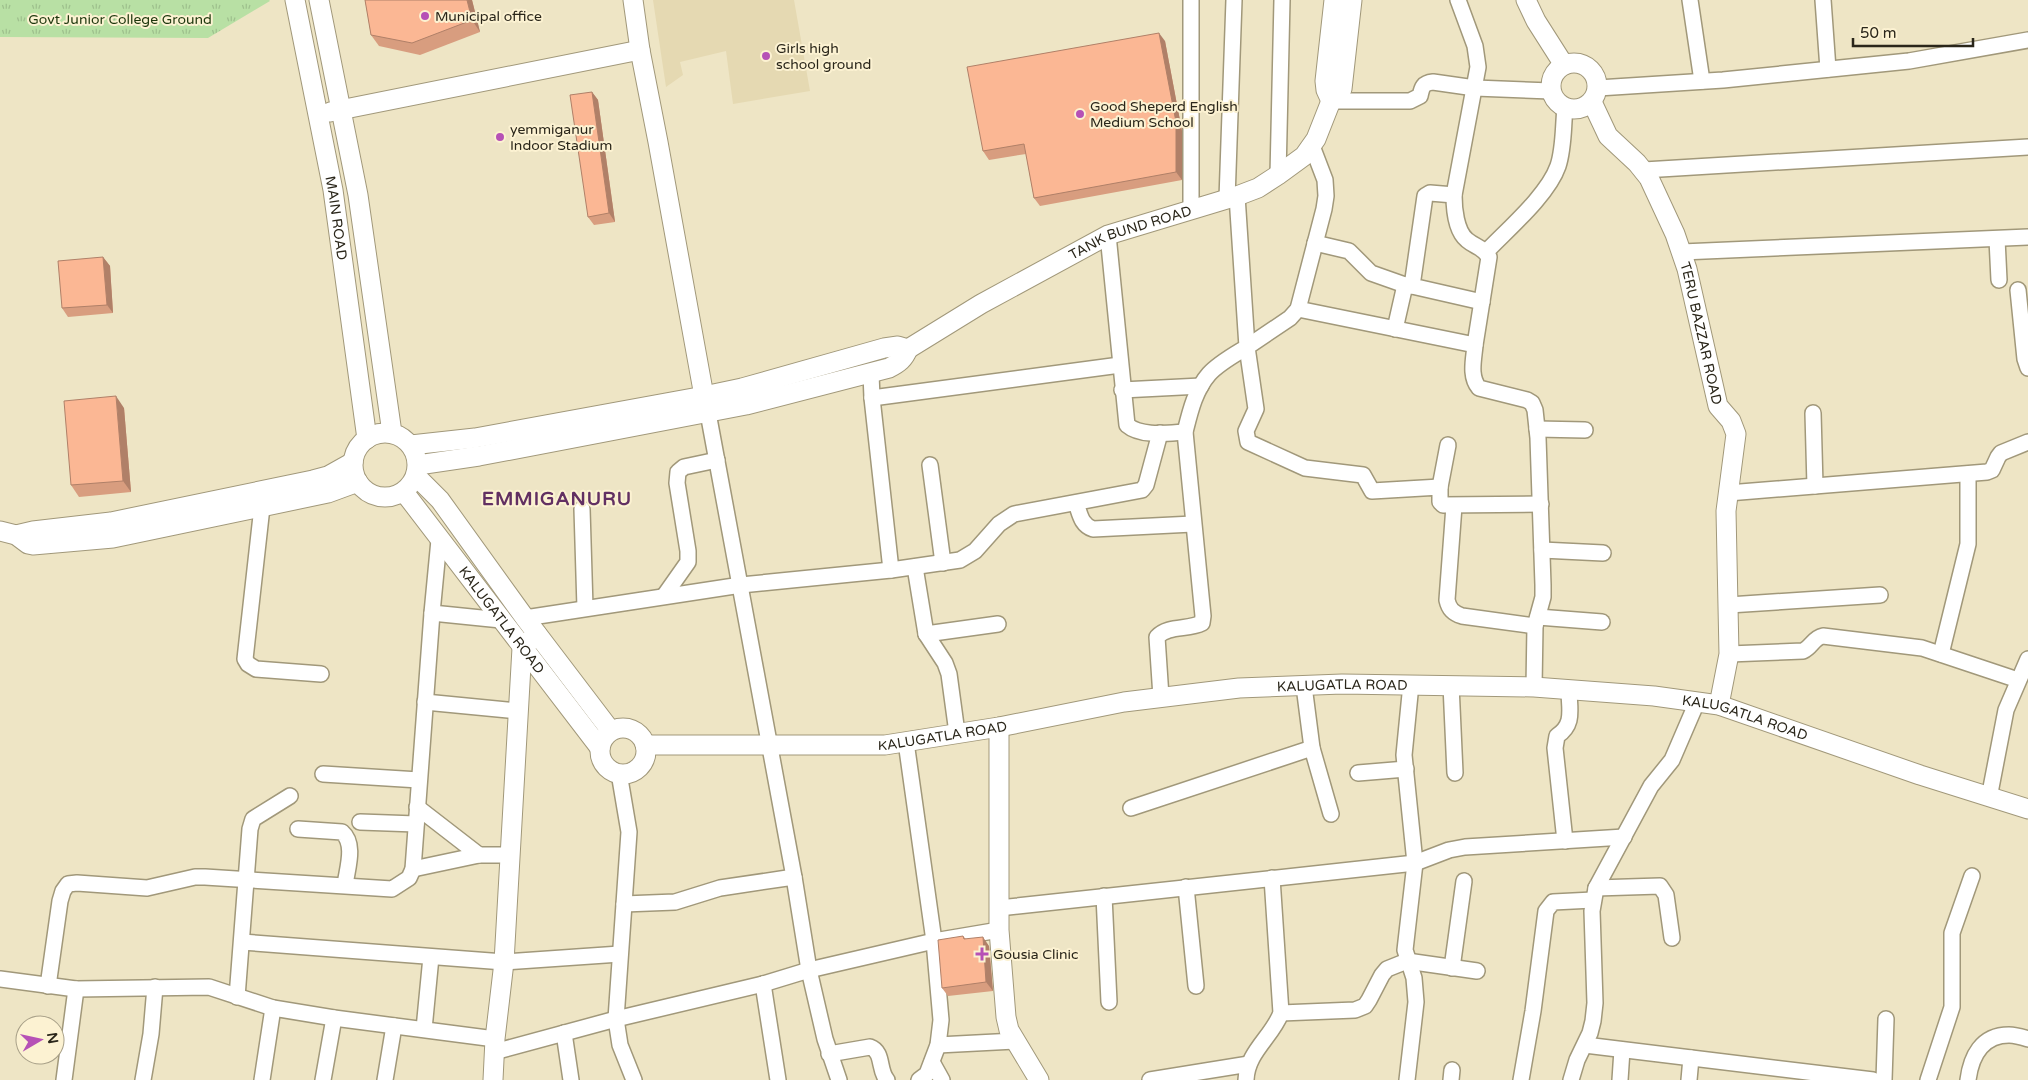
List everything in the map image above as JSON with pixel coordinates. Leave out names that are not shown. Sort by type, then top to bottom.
[{"type":"street","name":"MAIN ROAD","points":[[296,0],[333,190],[366,439]]},
{"type":"street","name":"MAIN ROAD","points":[[318,0],[358,195],[392,432]]},
{"type":"street","points":[[633,0],[640,50],[741,585],[809,970],[829,1054],[839,1080]]},
{"type":"street","points":[[1191,0],[1191,210]]},
{"type":"street","points":[[1234,0],[1232,198],[1247,347],[1256,409],[1246,431],[1248,442],[1305,468],[1363,475],[1372,491],[1440,486]]},
{"type":"street","points":[[1278,175],[1282,0]]},
{"type":"street","points":[[1334,0],[1325,81],[1326,90],[1331,101],[1410,101],[1420,96],[1422,87],[1427,82],[1475,88],[1551,91]]},
{"type":"street","name":"TANK BUND ROAD","points":[[706,404],[746,405],[871,374],[898,364],[904,358],[908,349],[981,304],[1108,235],[1232,198],[1258,188],[1304,156],[1316,139],[1331,101],[1342,89],[1352,0]]},
{"type":"street","points":[[1458,0],[1476,52],[1478,67],[1454,195],[1457,219],[1466,240],[1486,252],[1489,256],[1472,375],[1474,383],[1485,391],[1527,400],[1532,403],[1537,429],[1543,597],[1536,621],[1534,688]]},
{"type":"street","points":[[1526,0],[1536,21],[1564,65],[1552,77],[1551,91],[1554,98],[1564,108],[1579,110],[1595,95],[1702,81],[1909,61],[2028,40]]},
{"type":"street","points":[[1690,0],[1702,81]]},
{"type":"street","points":[[1823,0],[1828,69]]},
{"type":"street","points":[[318,115],[640,50]]},
{"type":"street","name":"TERU BAZZAR ROAD","points":[[1564,65],[1572,63],[1587,67],[1597,80],[1595,95],[1608,136],[1644,170],[1654,186],[1682,252],[1718,406],[1731,421],[1736,434],[1726,511],[1729,654],[1719,705]]},
{"type":"street","points":[[1486,252],[1549,185],[1559,164],[1564,108]]},
{"type":"street","points":[[1161,697],[1158,637],[1161,632],[1194,627],[1202,623],[1203,616],[1185,432],[1191,409],[1208,375],[1290,318],[1298,309],[1324,209],[1326,188],[1325,180],[1312,146]]},
{"type":"street","points":[[1644,170],[2028,147]]},
{"type":"street","points":[[1394,329],[1408,285],[1425,196],[1430,193],[1454,195]]},
{"type":"street","points":[[1108,235],[1127,425],[1132,430],[1160,433],[1185,432]]},
{"type":"street","points":[[1682,252],[2028,238]]},
{"type":"street","points":[[1997,239],[1999,280]]},
{"type":"street","points":[[1316,243],[1350,250],[1372,273],[1408,285],[1482,302]]},
{"type":"street","points":[[2018,290],[2025,359],[2028,368]]},
{"type":"street","points":[[1298,309],[1475,345]]},
{"type":"street","points":[[417,470],[706,404],[742,388],[884,348],[898,346],[908,349]]},
{"type":"street","points":[[872,398],[1120,365]]},
{"type":"street","points":[[871,374],[891,570]]},
{"type":"street","points":[[1122,390],[1201,386]]},
{"type":"street","points":[[411,445],[475,438],[706,404]]},
{"type":"street","points":[[1813,413],[1814,486]]},
{"type":"street","points":[[1537,429],[1586,430]]},
{"type":"street","points":[[382,432],[392,432],[403,437],[411,445],[416,455],[417,470],[411,485],[404,492],[389,497],[374,496],[358,482],[353,462],[358,448],[366,439],[382,432]]},
{"type":"street","points":[[525,618],[741,585],[891,570],[960,560],[968,556],[999,524],[1014,514],[1142,490],[1146,485],[1160,433]]},
{"type":"street","points":[[1728,493],[1968,474],[1992,470],[2001,453],[2028,442]]},
{"type":"street","points":[[1448,444],[1440,486],[1440,502],[1443,505],[1540,504]]},
{"type":"street","points":[[664,596],[688,562],[688,551],[676,483],[678,472],[684,467],[717,460]]},
{"type":"street","points":[[8,533],[111,522],[304,482],[328,476],[353,462]]},
{"type":"street","points":[[930,465],[944,563]]},
{"type":"street","name":"KALUGATLA ROAD","points":[[417,470],[610,732]]},
{"type":"street","points":[[1941,654],[1968,544],[1968,474]]},
{"type":"street","points":[[8,533],[33,545],[113,538],[328,493],[358,482]]},
{"type":"street","name":"KALUGATLA ROAD","points":[[404,492],[600,748],[602,759],[606,766],[612,771],[619,773]]},
{"type":"street","points":[[1076,503],[1082,522],[1093,529],[1193,524]]},
{"type":"street","points":[[1454,506],[1447,600],[1454,613],[1462,616],[1536,621],[1602,622]]},
{"type":"street","points":[[262,507],[245,659],[248,664],[256,669],[321,674]]},
{"type":"street","points":[[582,509],[585,608]]},
{"type":"street","points":[[48,986],[60,901],[63,891],[68,884],[147,888],[195,877],[392,889],[409,878],[413,869],[439,540]]},
{"type":"street","points":[[1542,550],[1603,553]]},
{"type":"street","points":[[915,567],[926,634],[945,663],[949,674],[957,733]]},
{"type":"street","points":[[1729,605],[1880,595]]},
{"type":"street","points":[[432,613],[501,620]]},
{"type":"street","points":[[926,634],[998,624]]},
{"type":"street","points":[[493,1080],[504,962],[522,648],[537,634]]},
{"type":"street","points":[[1729,654],[1802,651],[1808,649],[1818,637],[1824,636],[1922,648],[2018,680]]},
{"type":"street","points":[[1989,798],[2006,710],[2028,658]]},
{"type":"street","points":[[1407,1080],[1416,1002],[1414,978],[1407,961],[1406,940],[1414,863],[1405,741],[1411,684]]},
{"type":"street","name":"KALUGATLA ROAD","points":[[645,746],[886,745],[999,727],[1124,702],[1238,688],[1411,684],[1534,688],[1654,696],[1719,705],[2028,810]]},
{"type":"street","points":[[1451,685],[1455,772]]},
{"type":"street","points":[[1304,686],[1312,748],[1331,814]]},
{"type":"street","points":[[1565,841],[1555,748],[1557,736],[1566,730],[1569,724],[1569,690]]},
{"type":"street","points":[[425,702],[518,711]]},
{"type":"street","points":[[1571,1080],[1577,1060],[1590,1033],[1595,1003],[1592,911],[1594,894],[1651,786],[1672,760],[1697,702]]},
{"type":"street","points":[[999,727],[999,930],[1006,1017],[1009,1030],[1039,1080]]},
{"type":"street","points":[[600,748],[605,737],[617,728],[631,729],[642,739],[645,746],[644,760],[640,766],[627,773],[619,773],[629,832],[616,1019],[620,1045],[634,1080]]},
{"type":"street","points":[[906,742],[934,941],[941,1020],[938,1045],[932,1062],[927,1074],[919,1080]]},
{"type":"street","points":[[1131,808],[1312,748]]},
{"type":"street","points":[[1358,773],[1406,769]]},
{"type":"street","points":[[323,774],[420,780]]},
{"type":"street","points":[[237,997],[248,879],[250,829],[253,819],[290,796]]},
{"type":"street","points":[[417,807],[479,855]]},
{"type":"street","points":[[360,822],[416,824]]},
{"type":"street","points":[[298,829],[342,832],[348,837],[350,844],[345,885]]},
{"type":"street","points":[[999,908],[1414,863],[1465,847],[1624,837]]},
{"type":"street","points":[[413,869],[479,855],[511,856]]},
{"type":"street","points":[[1928,1080],[1952,1007],[1952,933],[1972,876]]},
{"type":"street","points":[[624,904],[675,902],[720,888],[794,877]]},
{"type":"street","points":[[1246,1080],[1249,1064],[1278,1022],[1281,1013],[1272,878]]},
{"type":"street","points":[[1452,968],[1464,881]]},
{"type":"street","points":[[1521,1080],[1533,1012],[1546,911],[1553,902],[1594,894],[1660,886],[1666,896],[1672,938]]},
{"type":"street","points":[[1186,888],[1196,986]]},
{"type":"street","points":[[1104,896],[1109,1002]]},
{"type":"street","points":[[0,979],[76,988],[209,988],[274,1008],[424,1030],[495,1046],[564,1033],[763,984],[809,970],[934,941],[999,930]]},
{"type":"street","points":[[242,942],[504,962],[620,954]]},
{"type":"street","points":[[424,1030],[431,957]]},
{"type":"street","points":[[1281,1013],[1355,1010],[1365,1006],[1387,969],[1407,961],[1477,971]]},
{"type":"street","points":[[763,984],[778,1080]]},
{"type":"street","points":[[143,1080],[151,1034],[155,987]]},
{"type":"street","points":[[64,1080],[76,988]]},
{"type":"street","points":[[262,1080],[274,1008]]},
{"type":"street","points":[[323,1080],[334,1018]]},
{"type":"street","points":[[1884,1080],[1886,1019]]},
{"type":"street","points":[[385,1080],[394,1026]]},
{"type":"street","points":[[564,1033],[571,1080]]},
{"type":"street","points":[[1968,1080],[1970,1064],[1976,1052],[1984,1043],[2008,1035],[2028,1039]]},
{"type":"street","points":[[938,1045],[1015,1041]]},
{"type":"street","points":[[1585,1045],[1691,1058],[1754,1073],[1873,1080]]},
{"type":"street","points":[[829,1054],[870,1047],[875,1048],[879,1054],[882,1075],[887,1080]]},
{"type":"street","points":[[1620,1080],[1622,1050]]},
{"type":"street","points":[[1689,1080],[1691,1058]]},
{"type":"street","points":[[932,1062],[942,1080]]},
{"type":"street","points":[[1150,1080],[1249,1064]]},
{"type":"shaded area","name":"Girls high school ground","points":[[653,0],[794,0],[810,91],[733,104],[726,51],[680,62],[683,75],[666,87]]},
{"type":"green space","name":"Govt Junior College Ground","points":[[0,0],[270,1],[208,38],[0,37]]},
{"type":"building","name":"Municipal office","points":[[365,0],[467,0],[472,20],[412,43],[371,35]]},
{"type":"building","name":"Good Sheperd English Medium School","points":[[1159,33],[1176,122],[1176,172],[1034,198],[1024,144],[983,151],[967,67]]},
{"type":"building","points":[[592,92],[609,213],[588,217],[570,95]]},
{"type":"building","points":[[103,257],[107,305],[62,308],[58,261]]},
{"type":"building","points":[[116,396],[123,481],[71,485],[64,401]]},
{"type":"building","points":[[963,936],[964,939],[983,937],[986,982],[942,988],[938,940]]},
{"type":"place","name":"Municipal office","points":[[425,16]]},
{"type":"place","name":"Girls high school ground","points":[[766,56]]},
{"type":"place","name":"Good Sheperd English Medium School","points":[[1080,114]]},
{"type":"place","name":"yemmiganur Indoor Stadium","points":[[500,137]]},
{"type":"place","name":"Gousia Clinic","points":[[982,954]]},
{"type":"district","name":"EMMIGANURU","points":[[557,499]]}]
